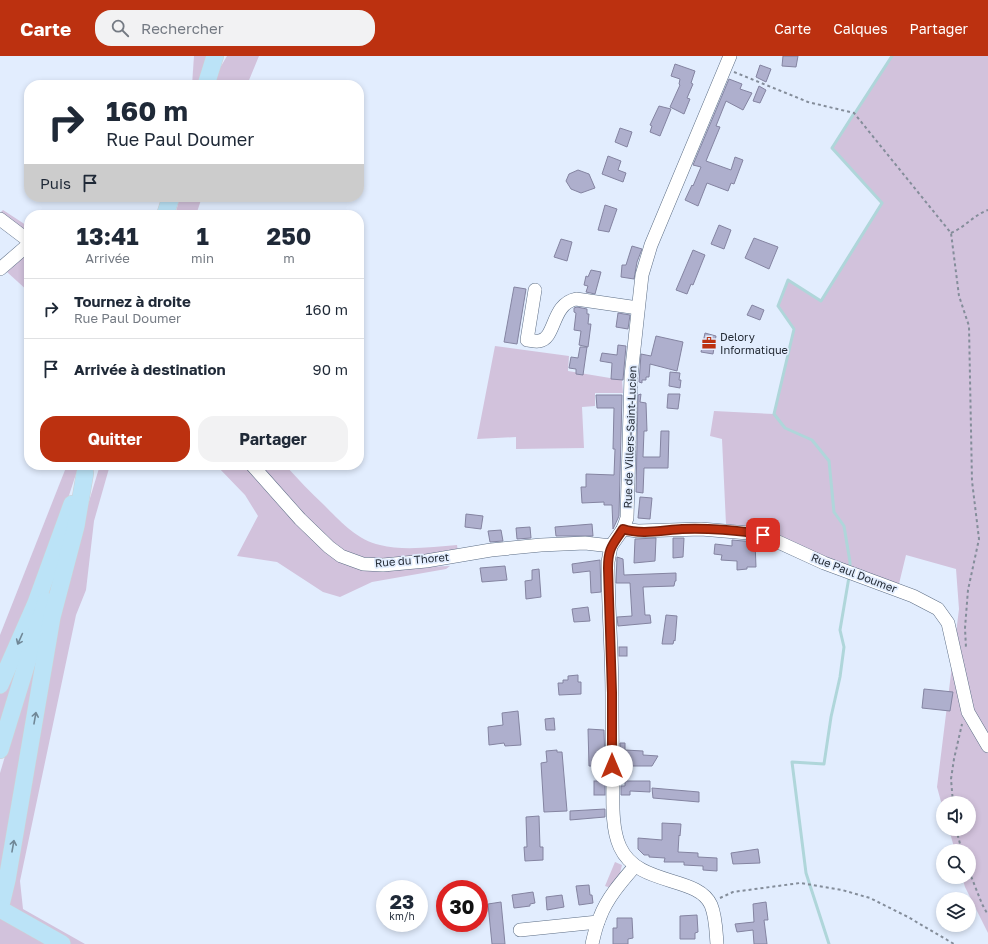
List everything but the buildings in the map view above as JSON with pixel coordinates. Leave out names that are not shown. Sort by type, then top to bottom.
[{"type":"main road","points":[[208,80],[215,56]]},
{"type":"main road","points":[[0,685],[36,603],[64,524],[87,470]]},
{"type":"main road","points":[[0,750],[87,470]]},
{"type":"main road","points":[[62,944],[0,909],[7,880],[52,617],[76,526],[87,470]]},
{"type":"main road","points":[[0,921],[40,944]]},
{"type":"street","name":"Rue de Villers-Saint-Lucien","points":[[710,904],[699,892],[648,873],[635,866],[626,857],[619,846],[614,813],[608,555],[611,546],[623,529],[628,510],[630,386],[642,275],[648,252],[728,62]]},
{"type":"street","points":[[0,220],[24,238]]},
{"type":"street","points":[[0,270],[24,247]]},
{"type":"street","points":[[535,290],[527,340],[541,341],[547,337],[559,310],[570,300],[576,299],[638,308]]},
{"type":"street","name":"Rue du Thoret","points":[[256,470],[304,523],[329,547],[348,559],[363,564],[426,561],[491,550],[541,545],[590,543],[611,546]]},
{"type":"street","name":"Rue Paul Doumer","points":[[623,529],[638,531],[701,529],[755,533],[771,538],[824,563],[913,596],[932,606],[942,613],[948,623],[968,712],[988,746]]},
{"type":"street","points":[[592,944],[604,907],[635,866]]},
{"type":"street","points":[[710,904],[717,944]]},
{"type":"street","points":[[520,930],[598,922]]},
{"type":"path","points":[[728,62],[808,102],[854,113],[951,233],[959,296],[970,326],[972,481],[979,539],[968,590],[965,628],[966,650]]},
{"type":"path","points":[[951,233],[980,213],[988,210]]},
{"type":"path","points":[[953,796],[952,773],[963,723]]},
{"type":"path","points":[[710,904],[722,896],[733,892],[802,883],[870,898],[908,917],[954,944]]},
{"type":"path","points":[[974,884],[988,915]]},
{"type":"shaded area","points":[[194,56],[208,56],[201,80],[192,80]]},
{"type":"shaded area","points":[[227,56],[259,56],[249,80],[215,80],[217,73]]},
{"type":"shaded area","points":[[892,56],[988,56],[988,933],[976,909],[976,892],[968,892],[964,884],[976,884],[976,844],[953,844],[951,836],[976,836],[976,796],[939,796],[937,787],[959,609],[956,569],[906,555],[898,588],[757,528],[726,524],[722,439],[710,436],[714,411],[774,414],[794,329],[778,306],[788,280],[821,301],[881,203],[832,148]]},
{"type":"shaded area","points":[[179,202],[200,202],[198,210],[176,210]]},
{"type":"shaded area","points":[[3,210],[24,224],[24,233],[0,213]]},
{"type":"shaded area","points":[[24,256],[24,287],[7,272]]},
{"type":"shaded area","points":[[495,346],[569,356],[568,371],[622,380],[623,393],[595,393],[595,406],[582,407],[584,448],[516,449],[516,437],[477,439]]},
{"type":"shaded area","points":[[65,470],[77,470],[45,568],[0,675],[0,635]]},
{"type":"shaded area","points":[[98,470],[109,470],[94,521],[86,590],[76,615],[20,881],[23,909],[85,944],[0,944],[0,895],[58,604]]},
{"type":"shaded area","points":[[221,470],[252,470],[284,506],[364,569],[450,566],[446,569],[372,582],[340,597],[323,592],[277,562],[237,556],[258,516],[245,495]]},
{"type":"shaded area","points":[[262,470],[290,470],[349,529],[372,543],[398,548],[457,545],[458,553],[393,560],[354,557],[345,553],[319,531]]},
{"type":"shaded area","points":[[39,643],[0,886],[0,773]]},
{"type":"shaded area","points":[[26,649],[0,729],[0,693]]},
{"type":"shaded area","points":[[615,862],[622,865],[620,873],[611,888],[605,886]]},
{"type":"waterway","points":[[855,113],[892,56]]},
{"type":"waterway","points":[[850,568],[844,526],[834,512],[829,461],[812,440],[785,428],[774,414],[794,329],[778,306],[788,280],[821,301],[882,203],[832,148],[853,115]]},
{"type":"waterway","points":[[829,944],[806,873],[792,762],[824,764],[831,717],[840,677],[844,647],[840,630],[849,577]]},
{"type":"place","name":"Delory Informatique","points":[[709,343]]},
{"type":"route","points":[[612,766],[612,693],[608,555],[613,542],[623,529],[628,531],[701,529],[755,533],[763,535]]}]
